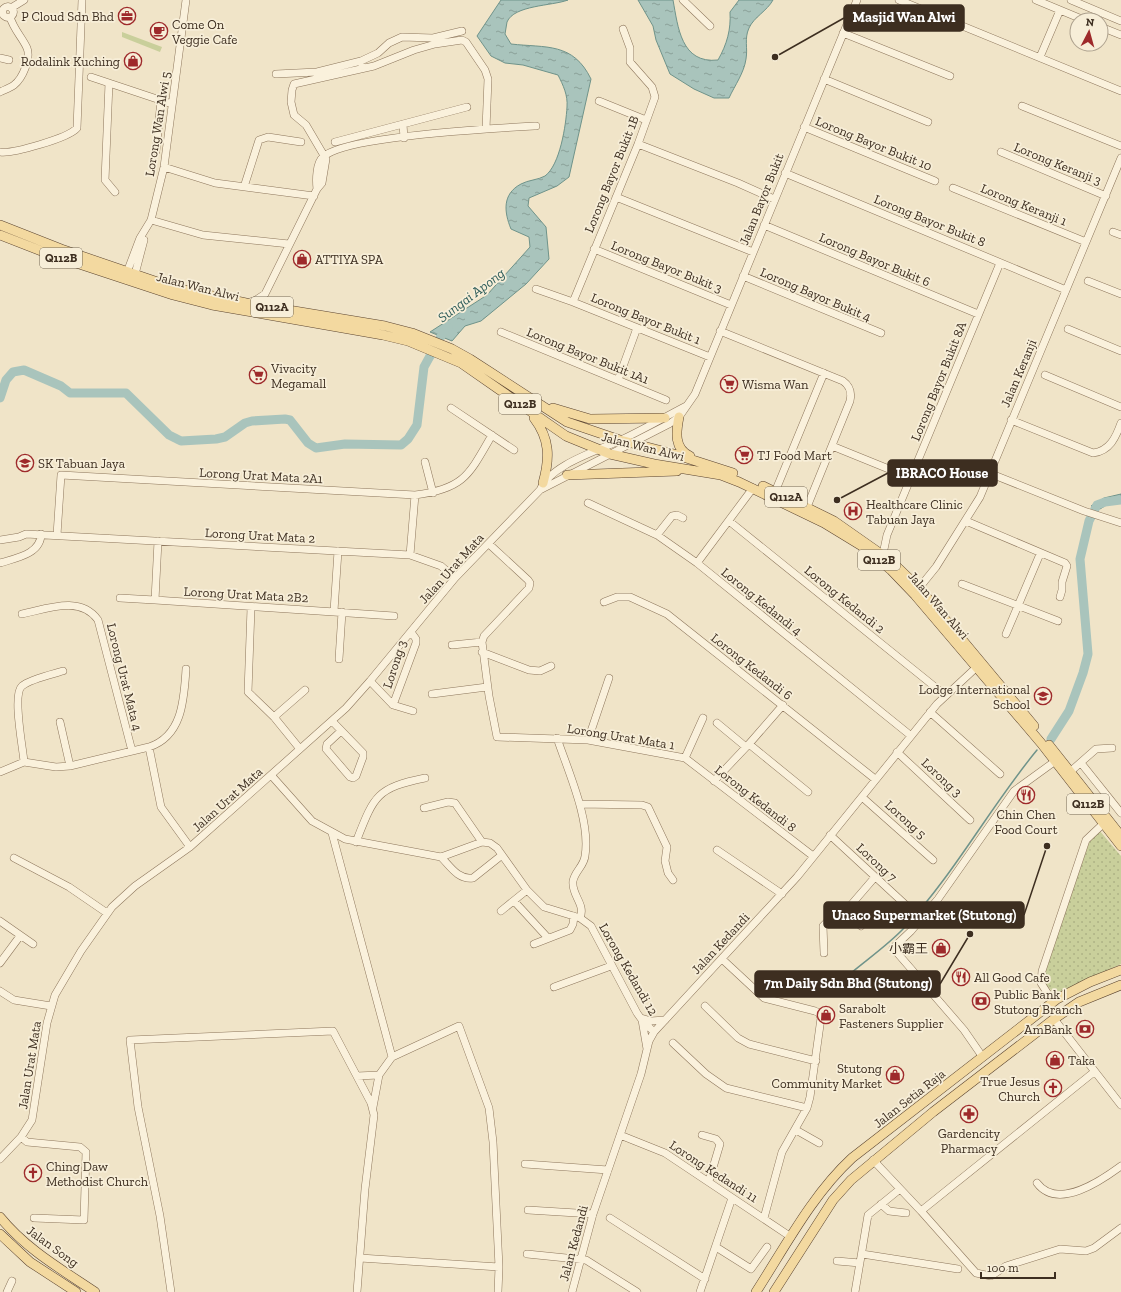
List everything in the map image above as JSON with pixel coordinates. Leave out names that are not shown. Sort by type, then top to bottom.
[{"type":"main road","name":"Jalan Wan Alwi","points":[[0,225],[130,277],[212,305],[383,335],[410,337],[452,349],[567,422],[633,444],[708,464],[743,477],[850,531],[883,554],[919,588],[978,666]]},
{"type":"main road","name":"Jalan Wan Alwi","points":[[0,235],[48,254],[175,288],[246,303],[385,326],[461,363],[566,436],[610,454],[686,470],[721,475],[753,488],[824,523],[873,555],[891,570],[915,595],[1045,744],[1071,771],[1121,836]]},
{"type":"main road","points":[[538,403],[590,419],[665,418]]},
{"type":"main road","points":[[529,411],[541,426],[548,446],[548,456],[542,486]]},
{"type":"main road","points":[[679,417],[677,435],[680,448],[685,454],[708,464]]},
{"type":"main road","points":[[567,475],[661,473],[686,470]]},
{"type":"main road","name":"Jalan Wan Alwi","points":[[1045,744],[1054,762],[1121,846]]},
{"type":"main road","name":"Jalan Setia Raja","points":[[756,1292],[802,1219],[843,1167],[982,1056],[1053,1002],[1090,982],[1121,970]]},
{"type":"main road","name":"Jalan Setia Raja","points":[[778,1291],[833,1200],[851,1180],[873,1160],[1054,1019],[1079,1002],[1121,984]]},
{"type":"main road","points":[[982,1056],[991,1062],[1016,1048]]},
{"type":"main road","points":[[802,1219],[811,1214],[836,1180],[859,1159],[865,1158],[873,1160]]},
{"type":"main road","points":[[791,1237],[800,1239],[804,1237],[837,1186],[844,1180],[851,1180]]},
{"type":"main road","name":"Jalan Song","points":[[0,1217],[18,1238],[41,1256],[95,1292]]},
{"type":"main road","name":"Jalan Song","points":[[0,1234],[30,1262],[76,1292]]},
{"type":"main road","points":[[762,1292],[766,1289],[778,1291]]},
{"type":"street","points":[[5,7],[24,0]]},
{"type":"street","points":[[0,152],[13,152],[36,145],[70,134],[77,128],[82,0]]},
{"type":"street","name":"Lorong Wan Alwi 5","points":[[130,277],[144,234],[151,220],[164,167],[186,0]]},
{"type":"street","points":[[683,0],[710,26]]},
{"type":"street","name":"Jalan Bayor Bukit","points":[[679,417],[694,394],[710,357],[857,0]]},
{"type":"street","points":[[899,0],[1121,91]]},
{"type":"street","points":[[1036,0],[1069,14]]},
{"type":"street","points":[[1070,0],[1121,21]]},
{"type":"street","points":[[0,92],[14,85],[24,68],[28,55],[26,46],[15,31],[10,17],[14,12],[5,7]]},
{"type":"street","points":[[1040,57],[1060,10]]},
{"type":"street","name":"Lorong Bayor Bukit 1B","points":[[573,302],[638,144],[655,94],[652,88],[630,62],[630,48],[623,29]]},
{"type":"street","points":[[1109,30],[1121,35]]},
{"type":"street","points":[[276,74],[317,72],[361,61],[378,53],[389,43],[402,37],[434,38],[462,32]]},
{"type":"street","points":[[843,33],[950,76]]},
{"type":"street","points":[[246,303],[256,300],[265,294],[289,244],[322,183],[326,163],[324,156],[306,125],[294,115],[291,102],[292,87],[299,82],[363,69],[414,50],[435,44],[464,40],[485,70],[488,79],[486,129]]},
{"type":"street","points":[[0,58],[9,60]]},
{"type":"street","points":[[361,61],[363,69]]},
{"type":"street","points":[[91,77],[172,104]]},
{"type":"street","points":[[824,79],[928,122]]},
{"type":"street","points":[[109,83],[105,180],[115,192]]},
{"type":"street","points":[[156,151],[161,100]]},
{"type":"street","points":[[599,101],[646,120]]},
{"type":"street","points":[[1022,106],[1121,146]]},
{"type":"street","points":[[335,142],[467,107]]},
{"type":"street","points":[[403,124],[404,138]]},
{"type":"street","points":[[324,156],[377,140],[486,129],[536,126]]},
{"type":"street","name":"Lorong Bayor Bukit 10","points":[[804,127],[935,181]]},
{"type":"street","points":[[244,188],[259,140],[268,137],[301,142]]},
{"type":"street","points":[[638,144],[738,183],[774,200]]},
{"type":"street","name":"Lorong Keranji 3","points":[[1001,152],[1106,196]]},
{"type":"street","name":"Jalan Keranji","points":[[919,588],[936,567],[980,498],[989,473],[1121,158]]},
{"type":"street","points":[[164,167],[215,183],[244,188],[316,192]]},
{"type":"street","name":"Lorong Bayor Bukit 8","points":[[785,173],[1066,290]]},
{"type":"street","name":"Lorong Keranji 1","points":[[953,188],[1086,242]]},
{"type":"street","points":[[616,197],[753,252]]},
{"type":"street","points":[[151,220],[203,235],[289,244]]},
{"type":"street","name":"Lorong Bayor Bukit 6","points":[[764,225],[978,314]]},
{"type":"street","points":[[1113,232],[1121,235]]},
{"type":"street","name":"Lorong Bayor Bukit 3","points":[[594,249],[731,305]]},
{"type":"street","name":"Lorong Bayor Bukit 8A","points":[[883,554],[884,543],[1000,263]]},
{"type":"street","name":"Lorong Bayor Bukit 4","points":[[743,276],[881,333]]},
{"type":"street","points":[[1088,281],[1121,294]]},
{"type":"street","name":"Lorong Bayor Bukit 1","points":[[536,289],[573,302],[710,357]]},
{"type":"street","points":[[265,294],[273,307]]},
{"type":"street","points":[[618,380],[637,328]]},
{"type":"street","points":[[1068,329],[1121,350]]},
{"type":"street","points":[[720,331],[846,383],[851,393],[807,508]]},
{"type":"street","name":"Lorong Bayor Bukit 1A1","points":[[501,332],[666,400]]},
{"type":"street","points":[[775,492],[824,374]]},
{"type":"street","points":[[1045,375],[1121,407]]},
{"type":"street","points":[[542,486],[563,467],[665,418],[686,406]]},
{"type":"street","points":[[451,408],[514,450]]},
{"type":"street","points":[[542,486],[633,444],[679,417]]},
{"type":"street","points":[[1011,420],[1093,453],[1106,449],[1110,446],[1121,425]]},
{"type":"street","name":"Lorong Urat Mata 2A1","points":[[58,535],[62,475],[415,495],[443,491],[458,483],[473,467],[492,435]]},
{"type":"street","points":[[832,446],[911,478]]},
{"type":"street","points":[[425,462],[432,493]]},
{"type":"street","points":[[989,473],[1084,511],[1121,523]]},
{"type":"street","name":"Jalan Urat Mata","points":[[0,1159],[30,1125],[34,1113],[50,1006],[55,994],[107,913],[135,886],[190,847],[332,722],[370,682],[455,578],[489,544],[542,486]]},
{"type":"street","points":[[697,563],[753,488]]},
{"type":"street","points":[[410,556],[415,495]]},
{"type":"street","name":"Lorong Kedandi 4","points":[[588,503],[657,535],[697,563],[910,735]]},
{"type":"street","points":[[657,535],[672,516],[677,515],[683,518]]},
{"type":"street","name":"Lorong Kedandi 2","points":[[729,521],[945,695]]},
{"type":"street","points":[[966,521],[1067,565],[1060,597]]},
{"type":"street","name":"Lorong Urat Mata 2","points":[[0,540],[19,537],[26,534],[41,534],[410,556],[444,568],[455,578]]},
{"type":"street","points":[[0,563],[36,548],[41,542],[41,534]]},
{"type":"street","points":[[155,600],[158,541]]},
{"type":"street","points":[[452,646],[482,642],[484,636],[529,588],[530,585],[528,580],[489,544]]},
{"type":"street","points":[[334,611],[338,551]]},
{"type":"street","points":[[1006,634],[1017,605],[1040,554]]},
{"type":"street","points":[[444,568],[464,570]]},
{"type":"street","points":[[962,584],[1058,621]]},
{"type":"street","name":"Lorong Kedandi 6","points":[[604,602],[617,597],[630,597],[659,610],[875,778]]},
{"type":"street","name":"Lorong Urat Mata 2B2","points":[[120,598],[251,608],[334,611],[394,616]]},
{"type":"street","name":"Lorong Urat Mata 4","points":[[22,614],[65,605],[76,605],[94,614],[98,620],[132,751]]},
{"type":"street","points":[[251,608],[247,690],[274,717],[300,749]]},
{"type":"street","points":[[339,659],[342,612]]},
{"type":"street","name":"Lorong 3","points":[[394,704],[416,643],[411,632]]},
{"type":"street","name":"Lorong Urat Mata 1","points":[[482,642],[487,687],[497,738],[557,738],[588,740],[685,758]]},
{"type":"street","points":[[482,652],[529,670],[540,671],[551,666]]},
{"type":"street","name":"Jalan Kedandi","points":[[572,1292],[582,1259],[592,1214],[641,1074],[647,1049],[654,1032],[782,894],[862,797],[875,778],[910,735],[945,695],[978,666]]},
{"type":"street","points":[[149,747],[157,744],[167,737],[179,718],[184,697],[186,669]]},
{"type":"street","points":[[0,772],[24,762],[18,692],[23,685],[63,671]]},
{"type":"street","points":[[588,740],[609,678]]},
{"type":"street","name":"Lorong 3","points":[[370,682],[394,704],[412,711]]},
{"type":"street","points":[[432,694],[487,687]]},
{"type":"street","points":[[274,717],[305,690]]},
{"type":"street","points":[[714,781],[783,705]]},
{"type":"street","points":[[930,712],[1000,774]]},
{"type":"street","points":[[685,758],[703,718]]},
{"type":"street","points":[[60,722],[70,766]]},
{"type":"street","points":[[332,722],[341,731],[363,755],[356,776],[353,778],[350,777],[326,749],[327,744],[341,731]]},
{"type":"street","points":[[717,723],[808,792]]},
{"type":"street","name":"Lorong Kedandi 12","points":[[557,738],[580,804],[586,850],[583,864],[573,880],[573,886],[583,909],[577,917],[591,926],[640,1018],[654,1032]]},
{"type":"street","name":"Lorong Urat Mata 4","points":[[24,762],[56,767],[70,766],[149,747],[161,807],[190,847]]},
{"type":"street","points":[[1071,771],[1096,749],[1112,748]]},
{"type":"street","name":"Lorong 3","points":[[897,752],[970,820]]},
{"type":"street","name":"Lorong Kedandi 8","points":[[685,758],[813,856]]},
{"type":"street","points":[[982,1056],[964,1030],[893,948],[904,938],[938,899],[1014,791],[1054,762]]},
{"type":"street","points":[[1081,763],[1121,814]]},
{"type":"street","points":[[272,775],[312,821],[332,833],[356,842],[441,857],[482,842],[493,845],[527,890],[544,907],[577,917],[570,930],[534,944]]},
{"type":"street","points":[[356,842],[372,803],[382,793],[397,784],[425,778]]},
{"type":"street","name":"Lorong 5","points":[[862,797],[933,860]]},
{"type":"street","points":[[424,808],[448,802],[455,803],[482,842]]},
{"type":"street","points":[[580,804],[642,805],[648,807],[667,846],[666,861],[668,873],[673,880]]},
{"type":"street","points":[[1053,1002],[1041,983],[1042,970],[1086,840],[1103,824]]},
{"type":"street","points":[[332,833],[392,1057]]},
{"type":"street","name":"Lorong 7","points":[[830,835],[908,907]]},
{"type":"street","points":[[717,850],[782,894]]},
{"type":"street","points":[[441,857],[459,876],[468,879],[473,878],[502,855]]},
{"type":"street","points":[[14,858],[69,887],[107,913]]},
{"type":"street","points":[[824,954],[823,926],[827,922],[836,921],[846,912],[875,877]]},
{"type":"street","points":[[501,911],[527,890]]},
{"type":"street","points":[[514,901],[548,938]]},
{"type":"street","points":[[846,912],[861,926]]},
{"type":"street","points":[[0,921],[33,944]]},
{"type":"street","points":[[0,963],[20,936]]},
{"type":"street","points":[[722,959],[764,998],[819,1013],[821,1018],[816,1061],[807,1108],[796,1130],[782,1152],[764,1218]]},
{"type":"street","points":[[554,987],[611,966]]},
{"type":"street","points":[[0,991],[18,1001],[50,1006]]},
{"type":"street","points":[[704,1006],[738,1038],[749,1044],[816,1061]]},
{"type":"street","points":[[640,1018],[646,1021],[665,1020]]},
{"type":"street","points":[[640,1018],[647,1049]]},
{"type":"street","points":[[1054,1019],[1121,1105]]},
{"type":"street","points":[[357,1292],[365,1189],[374,1125],[373,1108],[379,1075],[392,1057],[458,1026],[489,1108],[494,1142],[499,1267],[498,1292]]},
{"type":"street","points":[[171,1292],[160,1216],[138,1107],[130,1040],[333,1031],[373,1108]]},
{"type":"street","points":[[672,1043],[706,1074],[726,1088],[807,1108]]},
{"type":"street","points":[[921,1211],[1094,1072]]},
{"type":"street","points":[[357,1076],[379,1075]]},
{"type":"street","points":[[796,1130],[818,1143]]},
{"type":"street","name":"Lorong Kedandi 11","points":[[620,1135],[665,1153],[791,1237]]},
{"type":"street","points":[[702,1135],[716,1139],[720,1144],[709,1181]]},
{"type":"street","points":[[21,1137],[27,1142],[80,1147],[86,1152],[84,1220],[34,1218]]},
{"type":"street","points":[[873,1160],[976,1273],[991,1276],[1006,1266],[1060,1249],[1086,1251],[1094,1248],[1121,1228]]},
{"type":"street","points":[[525,1164],[608,1170]]},
{"type":"street","points":[[1037,1183],[1040,1187],[1052,1193],[1072,1192],[1094,1185],[1121,1166]]},
{"type":"street","points":[[855,1292],[868,1215],[900,1189]]},
{"type":"street","points":[[700,1292],[732,1198]]},
{"type":"street","points":[[881,1204],[889,1211],[906,1213]]},
{"type":"street","points":[[528,1210],[592,1214]]},
{"type":"street","points":[[610,1218],[705,1279]]},
{"type":"street","points":[[716,1247],[751,1269],[767,1247]]},
{"type":"street","points":[[528,1254],[589,1261],[637,1292]]},
{"type":"street","points":[[862,1254],[958,1269]]},
{"type":"street","points":[[360,1258],[499,1267]]},
{"type":"street","points":[[837,1261],[860,1263]]},
{"type":"street","points":[[7,1292],[12,1281]]},
{"type":"green space","points":[[122,32],[162,47],[160,52],[122,37]]},
{"type":"green space","points":[[1099,830],[1121,856],[1121,964],[1056,995],[1046,985],[1044,973],[1091,837]]},
{"type":"water","points":[[501,0],[568,0],[517,12],[511,16],[507,22],[505,34],[511,44],[547,47],[567,53],[576,58],[584,67],[591,79],[569,177],[557,186],[529,198],[528,206],[546,227],[549,259],[526,284],[481,321],[465,326],[452,341],[430,332],[487,295],[530,247],[529,237],[511,229],[507,216],[506,204],[510,193],[515,188],[521,184],[545,176],[550,171],[558,154],[565,124],[567,98],[558,75],[523,65],[505,63],[491,56],[477,36]]},
{"type":"water","points":[[638,0],[673,0],[680,32],[689,50],[696,56],[706,60],[718,60],[728,37],[730,12],[739,0],[773,0],[749,28],[745,64],[729,98],[714,98],[694,89],[670,74],[656,40],[653,26]]},
{"type":"water","points":[[1121,494],[1121,503],[1108,504],[1100,509],[1091,506],[1104,498]]},
{"type":"waterway","name":"Sungai Apong","points":[[0,398],[6,380],[13,372],[24,370],[61,386],[70,393],[126,393],[169,435],[181,441],[216,439],[225,437],[245,423],[252,421],[285,419],[290,420],[308,443],[316,448],[345,444],[401,445],[408,439],[417,425],[424,367],[445,329],[448,327]]},
{"type":"waterway","points":[[1051,739],[1069,711],[1083,673],[1088,654],[1080,559],[1089,521],[1097,505],[1105,502],[1121,500]]},
{"type":"waterway","points":[[851,973],[898,934],[922,907],[940,885],[1037,750]]},
{"type":"place","name":"P Cloud Sdn Bhd","points":[[127,16]]},
{"type":"place","name":"Come On Veggie Cafe","points":[[159,31]]},
{"type":"place","name":"Masjid Wan Alwi","points":[[775,57]]},
{"type":"place","name":"Rodalink Kuching","points":[[133,61]]},
{"type":"place","name":"ATTIYA SPA","points":[[302,259]]},
{"type":"place","name":"Vivacity Megamall","points":[[258,375]]},
{"type":"place","name":"Wisma Wan","points":[[729,384]]},
{"type":"place","name":"TJ Food Mart","points":[[744,455]]},
{"type":"place","name":"SK Tabuan Jaya","points":[[25,463]]},
{"type":"place","name":"IBRACO House","points":[[837,500]]},
{"type":"place","name":"Healthcare Clinic Tabuan Jaya","points":[[853,511]]},
{"type":"place","name":"Lodge International School","points":[[1043,696]]},
{"type":"place","name":"Chin Chen Food Court","points":[[1026,795]]},
{"type":"place","name":"Unaco Supermarket (Stutong)","points":[[1047,846]]},
{"type":"place","name":"7m Daily Sdn Bhd (Stutong)","points":[[970,934]]},
{"type":"place","name":"小霸王","points":[[941,948]]},
{"type":"place","name":"All Good Cafe","points":[[961,977]]},
{"type":"place","name":"Public Bank | Stutong Branch","points":[[981,1001]]},
{"type":"place","name":"Sarabolt Fasteners Supplier","points":[[826,1015]]},
{"type":"place","name":"AmBank","points":[[1085,1029]]},
{"type":"place","name":"Taka","points":[[1055,1060]]},
{"type":"place","name":"Stutong Community Market","points":[[895,1075]]},
{"type":"place","name":"True Jesus Church","points":[[1053,1088]]},
{"type":"place","name":"Gardencity Pharmacy","points":[[969,1114]]},
{"type":"place","name":"Ching Daw Methodist Church","points":[[33,1173]]}]
